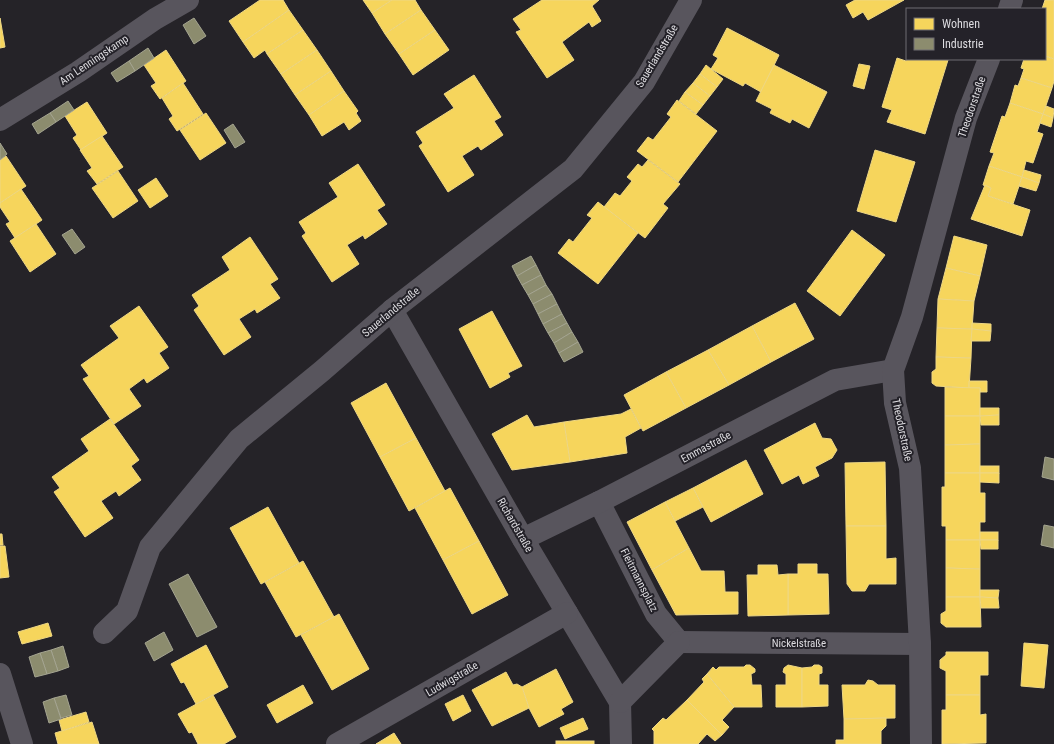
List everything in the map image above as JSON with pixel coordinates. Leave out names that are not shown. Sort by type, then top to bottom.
[{"type":"street","name":"Am Lenningskamp","points":[[0,120],[78,72],[155,19],[188,0]]},
{"type":"street","name":"Sauerlandstraße","points":[[104,633],[127,611],[150,547],[239,439],[322,371],[392,310],[572,169],[644,82],[691,0]]},
{"type":"street","name":"Theodorstraße","points":[[921,744],[920,644],[910,468],[894,403],[894,370],[912,318],[966,118],[989,60]]},
{"type":"street","name":"Richardstraße","points":[[392,310],[523,539],[620,702],[621,744]]},
{"type":"street","name":"Emmastraße","points":[[523,539],[599,502],[835,380],[894,370]]},
{"type":"street","name":"Fleitmannsplatz","points":[[599,502],[656,614],[679,642]]},
{"type":"street","name":"Ludwigstraße","points":[[337,744],[567,614]]},
{"type":"street","name":"Nickelstraße","points":[[679,642],[920,644]]},
{"type":"street","points":[[620,702],[679,642]]},
{"type":"street","points":[[0,674],[22,744]]},
{"type":"building: Wohnen","points":[[260,0],[283,0],[289,10],[243,42],[229,21]]},
{"type":"building: Wohnen","points":[[363,0],[392,0],[372,13]]},
{"type":"building: Wohnen","points":[[392,0],[415,0],[421,10],[385,34],[372,13]]},
{"type":"building: Wohnen","points":[[542,0],[599,0],[592,6],[601,21],[592,27],[589,22],[562,42],[574,60],[547,78],[516,32],[521,30],[513,19]]},
{"type":"building: Wohnen","points":[[855,0],[904,0],[868,20],[863,12],[853,18],[846,5]]},
{"type":"building: Wohnen","points":[[1045,0],[1054,0],[1054,59],[1046,56],[1046,8],[1042,8]]},
{"type":"building: Wohnen","points":[[289,10],[303,30],[267,54],[265,50],[254,58],[243,42]]},
{"type":"building: Wohnen","points":[[421,10],[435,30],[399,54],[385,34]]},
{"type":"building: Wohnen","points":[[0,18],[5,47],[0,48]]},
{"type":"building: Wohnen","points":[[727,28],[779,55],[761,92],[745,83],[743,86],[711,69],[718,58],[713,55]]},
{"type":"building: Wohnen","points":[[303,30],[317,50],[281,74],[267,54]]},
{"type":"building: Wohnen","points":[[435,30],[449,50],[413,75],[399,54]]},
{"type":"building: Wohnen","points":[[166,50],[186,81],[160,99],[151,86],[156,83],[144,65]]},
{"type":"building: Wohnen","points":[[317,50],[331,71],[295,95],[281,74]]},
{"type":"building: Wohnen","points":[[1046,56],[1054,59],[1054,81],[1052,88],[1021,78],[1024,69],[1021,68],[1024,60],[1046,60]]},
{"type":"building: Wohnen","points":[[897,58],[906,61],[948,60],[925,134],[887,122],[892,110],[882,107]]},
{"type":"building: Wohnen","points":[[859,64],[870,66],[864,89],[853,86]]},
{"type":"building: Wohnen","points":[[706,65],[723,79],[717,87],[700,74]]},
{"type":"building: Wohnen","points":[[774,65],[827,92],[809,128],[792,119],[790,123],[770,113],[772,109],[756,101]]},
{"type":"building: Wohnen","points":[[331,71],[344,91],[309,115],[295,95]]},
{"type":"building: Wohnen","points":[[700,74],[717,87],[710,96],[693,83]]},
{"type":"building: Wohnen","points":[[474,75],[501,117],[494,121],[503,135],[481,150],[478,146],[462,156],[474,175],[448,192],[419,146],[423,143],[416,132],[454,108],[444,94]]},
{"type":"building: Wohnen","points":[[1021,78],[1052,88],[1043,114],[1010,103],[1015,85],[1018,86]]},
{"type":"building: Wohnen","points":[[183,83],[203,114],[177,131],[169,119],[173,116],[162,98]]},
{"type":"building: Wohnen","points":[[693,83],[710,96],[703,105],[685,92]]},
{"type":"building: Wohnen","points":[[344,91],[358,111],[356,113],[361,121],[349,130],[344,122],[322,136],[309,115]]},
{"type":"building: Wohnen","points":[[685,92],[703,105],[696,114],[679,101]]},
{"type":"building: Wohnen","points":[[677,100],[717,131],[678,182],[637,151],[648,137],[653,140],[671,117],[667,114]]},
{"type":"building: Wohnen","points":[[87,102],[107,133],[81,150],[73,138],[77,135],[65,116]]},
{"type":"building: Wohnen","points":[[1010,103],[1043,114],[1037,132],[1043,134],[1033,163],[1026,161],[1022,177],[989,166],[994,153],[990,152],[1002,116],[1005,117]]},
{"type":"building: Wohnen","points":[[1046,106],[1054,109],[1053,118],[1043,114]]},
{"type":"building: Wohnen","points":[[206,113],[226,143],[200,160],[180,130]]},
{"type":"building: Wohnen","points":[[1043,114],[1053,118],[1051,127],[1040,123]]},
{"type":"building: Wohnen","points":[[102,136],[123,167],[97,184],[87,171],[92,168],[80,150]]},
{"type":"building: Wohnen","points":[[875,150],[915,162],[896,222],[857,211]]},
{"type":"building: Wohnen","points":[[6,156],[26,186],[0,203],[0,160]]},
{"type":"building: Wohnen","points":[[648,160],[680,184],[663,204],[668,208],[645,238],[604,207],[615,193],[620,196],[632,181],[627,177],[638,164],[642,167]]},
{"type":"building: Wohnen","points":[[358,164],[385,205],[377,210],[387,224],[365,239],[363,235],[347,245],[359,264],[332,282],[302,236],[306,233],[299,222],[338,197],[329,183]]},
{"type":"building: Wohnen","points":[[989,166],[1022,177],[1013,204],[988,196],[991,188],[983,185]]},
{"type":"building: Wohnen","points":[[1024,170],[1041,175],[1039,183],[1022,177]]},
{"type":"building: Wohnen","points":[[118,171],[138,201],[113,218],[92,188]]},
{"type":"building: Wohnen","points":[[1022,177],[1039,183],[1036,191],[1019,186]]},
{"type":"building: Wohnen","points":[[156,178],[168,196],[150,208],[138,190]]},
{"type":"building: Wohnen","points":[[985,185],[991,188],[988,196],[1030,210],[1022,236],[971,219]]},
{"type":"building: Wohnen","points":[[21,189],[42,220],[15,238],[6,224],[10,222],[0,207],[0,203]]},
{"type":"building: Wohnen","points":[[598,202],[638,233],[598,284],[558,253],[569,239],[573,242],[592,218],[587,215]]},
{"type":"building: Wohnen","points":[[36,224],[56,254],[30,272],[10,241]]},
{"type":"building: Wohnen","points":[[852,230],[885,255],[840,316],[807,291]]},
{"type":"building: Wohnen","points":[[954,236],[987,245],[980,276],[946,268]]},
{"type":"building: Wohnen","points":[[250,237],[278,279],[270,284],[280,298],[257,313],[255,309],[239,319],[251,337],[224,355],[194,310],[199,306],[192,295],[230,270],[222,257]]},
{"type":"building: Wohnen","points":[[946,268],[980,276],[974,301],[938,299]]},
{"type":"building: Wohnen","points":[[938,299],[974,301],[972,329],[937,328]]},
{"type":"building: Wohnen","points":[[795,303],[814,339],[771,362],[752,326]]},
{"type":"building: Wohnen","points":[[139,306],[168,347],[159,353],[169,368],[147,383],[144,378],[129,389],[141,406],[114,424],[83,379],[89,376],[81,365],[119,338],[110,326]]},
{"type":"building: Wohnen","points":[[492,311],[522,366],[508,373],[510,377],[490,388],[459,329]]},
{"type":"building: Wohnen","points":[[972,323],[991,324],[991,331],[972,329]]},
{"type":"building: Wohnen","points":[[752,326],[771,362],[729,385],[708,350]]},
{"type":"building: Wohnen","points":[[937,328],[972,329],[971,358],[936,357]]},
{"type":"building: Wohnen","points":[[972,329],[991,331],[990,341],[971,341]]},
{"type":"building: Wohnen","points":[[708,350],[729,385],[686,408],[666,372]]},
{"type":"building: Wohnen","points":[[936,357],[971,358],[969,388],[936,386],[932,383],[932,372],[936,369]]},
{"type":"building: Wohnen","points":[[666,372],[686,408],[643,431],[624,395]]},
{"type":"building: Wohnen","points":[[969,381],[987,381],[987,392],[980,392],[980,388],[969,388]]},
{"type":"building: Wohnen","points":[[386,383],[416,438],[380,457],[351,403]]},
{"type":"building: Wohnen","points":[[945,387],[980,388],[980,416],[945,416]]},
{"type":"building: Wohnen","points":[[980,408],[999,408],[999,415],[980,416]]},
{"type":"building: Wohnen","points":[[631,409],[641,428],[625,437],[627,453],[570,462],[564,422],[621,414]]},
{"type":"building: Wohnen","points":[[527,415],[534,427],[564,422],[570,462],[512,470],[492,434]]},
{"type":"building: Wohnen","points":[[999,415],[999,425],[981,425],[980,416]]},
{"type":"building: Wohnen","points":[[945,416],[980,416],[980,444],[945,445]]},
{"type":"building: Wohnen","points":[[110,419],[139,460],[131,466],[141,480],[119,496],[116,491],[101,501],[113,518],[85,537],[54,492],[60,488],[52,477],[89,451],[81,439]]},
{"type":"building: Wohnen","points":[[815,423],[822,438],[831,439],[837,450],[832,458],[815,467],[819,476],[803,484],[799,475],[782,484],[764,450]]},
{"type":"building: Wohnen","points":[[416,438],[445,491],[409,511],[380,457]]},
{"type":"building: Wohnen","points":[[980,444],[980,473],[945,473],[945,445]]},
{"type":"building: Wohnen","points":[[746,460],[763,494],[711,522],[693,488]]},
{"type":"building: Wohnen","points":[[885,462],[886,526],[846,526],[845,463]]},
{"type":"building: Wohnen","points":[[980,466],[999,466],[999,473],[980,473]]},
{"type":"building: Wohnen","points":[[945,473],[980,473],[980,493],[985,493],[985,522],[980,522],[980,540],[946,540],[946,526],[942,526],[942,487],[945,487]]},
{"type":"building: Wohnen","points":[[980,473],[999,473],[999,483],[980,482]]},
{"type":"building: Wohnen","points":[[450,488],[479,541],[443,560],[415,508]]},
{"type":"building: Wohnen","points":[[693,488],[703,507],[675,521],[665,502]]},
{"type":"building: Wohnen","points":[[665,502],[689,548],[652,570],[627,522]]},
{"type":"building: Wohnen","points":[[268,507],[299,563],[261,584],[230,528]]},
{"type":"building: Wohnen","points":[[846,526],[886,526],[886,559],[896,558],[896,584],[869,584],[865,591],[852,591],[847,584]]},
{"type":"building: Wohnen","points":[[980,532],[998,532],[998,540],[980,540]]},
{"type":"building: Wohnen","points":[[0,534],[2,534],[3,545],[0,545]]},
{"type":"building: Wohnen","points":[[946,540],[980,540],[980,569],[946,568]]},
{"type":"building: Wohnen","points":[[980,540],[998,540],[998,549],[981,549]]},
{"type":"building: Wohnen","points":[[479,541],[508,595],[472,614],[443,560]]},
{"type":"building: Wohnen","points":[[0,546],[5,546],[9,577],[0,578]]},
{"type":"building: Wohnen","points":[[689,548],[701,571],[724,571],[725,592],[738,592],[738,614],[676,615],[652,570]]},
{"type":"building: Wohnen","points":[[303,561],[334,617],[296,637],[265,582]]},
{"type":"building: Wohnen","points":[[798,564],[817,564],[817,574],[828,574],[829,614],[788,615],[788,574],[798,574]]},
{"type":"building: Wohnen","points":[[758,565],[777,565],[778,575],[788,574],[788,615],[748,616],[747,575],[758,575]]},
{"type":"building: Wohnen","points":[[946,568],[980,569],[980,597],[946,597]]},
{"type":"building: Wohnen","points":[[980,590],[999,590],[998,598],[980,597]]},
{"type":"building: Wohnen","points":[[946,597],[980,597],[981,627],[946,627],[941,623],[941,614],[946,611]]},
{"type":"building: Wohnen","points":[[980,597],[998,598],[999,608],[981,608]]},
{"type":"building: Wohnen","points":[[339,614],[369,669],[332,690],[301,635]]},
{"type":"building: Wohnen","points":[[48,623],[52,636],[22,644],[18,632]]},
{"type":"building: Wohnen","points":[[1024,643],[1048,645],[1044,688],[1021,686]]},
{"type":"building: Wohnen","points":[[206,645],[228,687],[196,704],[184,682],[181,683],[171,664]]},
{"type":"building: Wohnen","points":[[946,652],[988,652],[988,675],[980,675],[980,695],[946,695],[946,671],[940,668],[940,660],[946,655]]},
{"type":"building: Wohnen","points":[[746,665],[750,665],[755,669],[755,672],[751,674],[752,685],[761,685],[762,707],[734,707],[707,674],[713,667],[716,670],[719,667],[744,667]]},
{"type":"building: Wohnen","points":[[788,665],[802,668],[802,707],[776,707],[776,685],[786,685],[786,674],[783,672],[784,668]]},
{"type":"building: Wohnen","points":[[814,665],[819,665],[822,667],[822,673],[819,674],[819,685],[828,685],[828,706],[802,707],[802,668],[812,667]]},
{"type":"building: Wohnen","points":[[556,669],[573,702],[561,709],[564,714],[539,727],[529,708],[522,687]]},
{"type":"building: Wohnen","points":[[506,672],[513,685],[517,684],[522,687],[529,708],[492,726],[472,690]]},
{"type":"building: Wohnen","points":[[707,674],[734,707],[722,720],[729,727],[722,735],[687,700],[704,682],[702,679]]},
{"type":"building: Wohnen","points":[[868,680],[873,681],[878,685],[895,685],[895,718],[844,719],[842,685],[865,685]]},
{"type":"building: Wohnen","points":[[303,685],[313,703],[277,723],[267,705]]},
{"type":"building: Wohnen","points":[[213,695],[236,737],[224,744],[198,744],[192,732],[189,733],[178,714]]},
{"type":"building: Wohnen","points":[[463,695],[471,711],[453,721],[445,704]]},
{"type":"building: Wohnen","points":[[946,695],[980,695],[980,715],[986,714],[986,743],[942,744],[942,710],[946,710]]},
{"type":"building: Wohnen","points":[[687,700],[722,735],[715,741],[707,734],[698,744],[654,744],[654,731],[652,729],[663,718],[666,720]]},
{"type":"building: Wohnen","points":[[86,712],[89,722],[62,731],[59,720]]},
{"type":"building: Wohnen","points":[[583,718],[588,729],[565,739],[560,728]]},
{"type":"building: Wohnen","points":[[886,718],[886,726],[881,731],[881,744],[836,744],[836,740],[844,740],[844,719]]},
{"type":"building: Wohnen","points":[[92,722],[99,744],[58,744],[55,733]]},
{"type":"building: Wohnen","points":[[394,733],[401,744],[376,744]]},
{"type":"building: Wohnen","points":[[556,741],[594,741],[594,744],[556,744]]},
{"type":"building: Industrie","points":[[194,18],[206,36],[194,44],[183,25]]},
{"type":"building: Industrie","points":[[148,48],[154,58],[135,71],[129,61]]},
{"type":"building: Industrie","points":[[129,61],[135,71],[117,82],[111,73]]},
{"type":"building: Industrie","points":[[68,101],[74,110],[56,122],[50,113]]},
{"type":"building: Industrie","points":[[50,113],[56,122],[38,134],[32,124]]},
{"type":"building: Industrie","points":[[233,124],[245,142],[235,148],[224,130]]},
{"type":"building: Industrie","points":[[0,143],[7,154],[0,160]]},
{"type":"building: Industrie","points":[[72,229],[85,247],[75,254],[62,235]]},
{"type":"building: Industrie","points":[[531,256],[536,265],[517,276],[512,266]]},
{"type":"building: Industrie","points":[[536,265],[541,275],[522,285],[517,276]]},
{"type":"building: Industrie","points":[[541,275],[546,285],[528,295],[522,285]]},
{"type":"building: Industrie","points":[[546,285],[552,294],[533,304],[528,295]]},
{"type":"building: Industrie","points":[[552,294],[557,304],[538,314],[533,304]]},
{"type":"building: Industrie","points":[[557,304],[562,314],[543,324],[538,314]]},
{"type":"building: Industrie","points":[[562,314],[567,323],[548,333],[543,324]]},
{"type":"building: Industrie","points":[[567,323],[572,332],[554,343],[548,333]]},
{"type":"building: Industrie","points":[[572,332],[578,342],[559,353],[554,343]]},
{"type":"building: Industrie","points":[[578,342],[583,352],[564,362],[559,353]]},
{"type":"building: Industrie","points":[[1045,457],[1054,459],[1054,480],[1042,477]]},
{"type":"building: Industrie","points":[[1044,525],[1054,527],[1054,548],[1041,545]]},
{"type":"building: Industrie","points":[[188,574],[217,627],[197,637],[169,584]]},
{"type":"building: Industrie","points":[[164,632],[173,650],[154,661],[145,643]]},
{"type":"building: Industrie","points":[[63,646],[69,667],[58,671],[51,650]]},
{"type":"building: Industrie","points":[[51,650],[58,671],[47,674],[40,653]]},
{"type":"building: Industrie","points":[[40,653],[47,674],[35,677],[29,657]]},
{"type":"building: Industrie","points":[[66,695],[72,715],[61,718],[54,698]]},
{"type":"building: Industrie","points":[[54,698],[61,719],[49,723],[43,702]]}]
